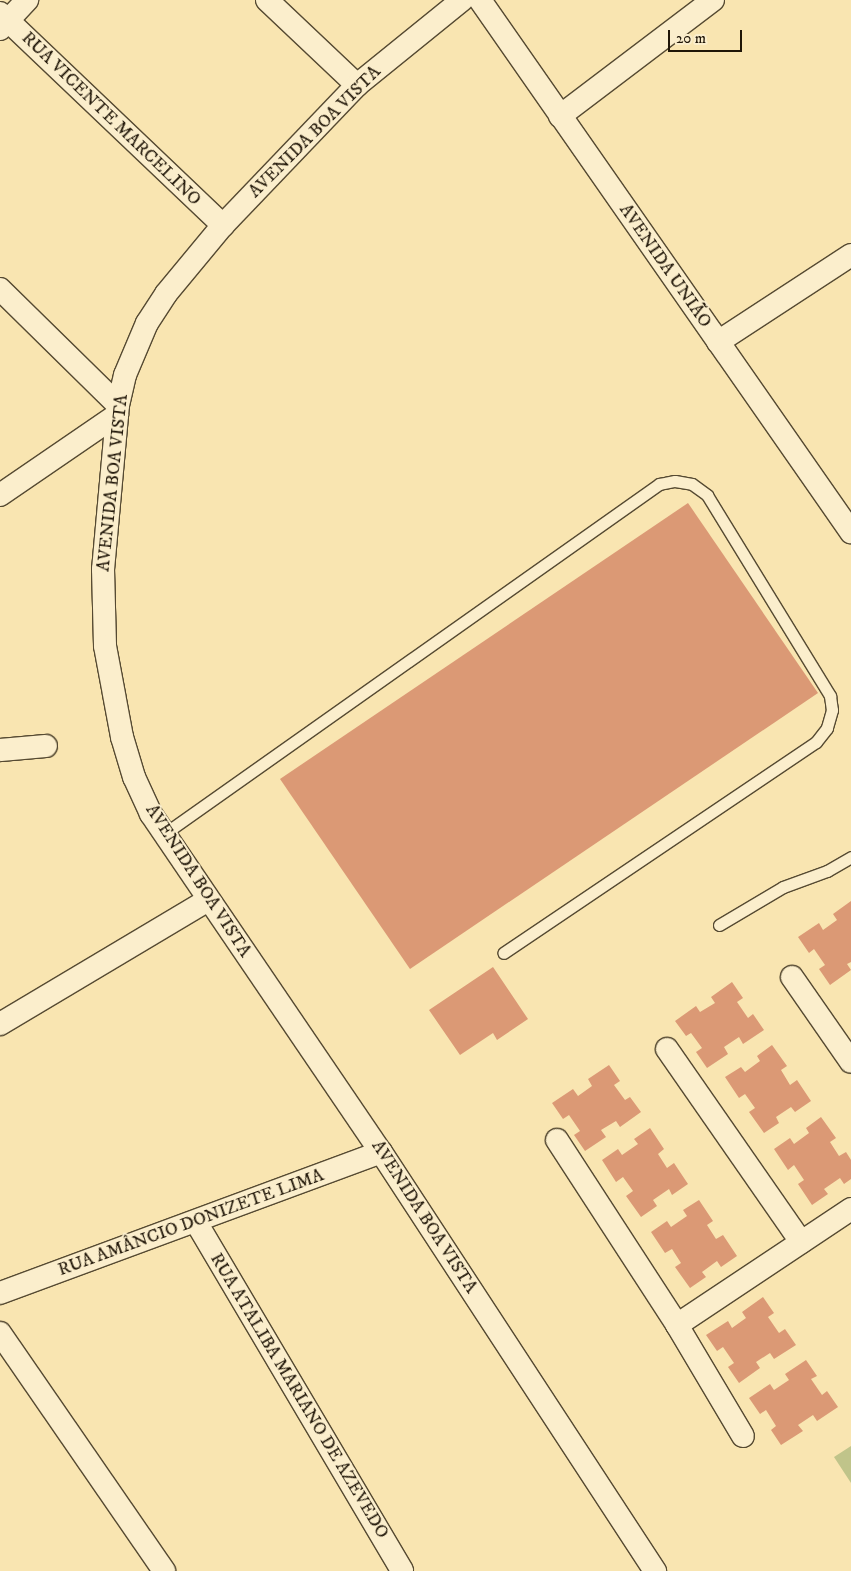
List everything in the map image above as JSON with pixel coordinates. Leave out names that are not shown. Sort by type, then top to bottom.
[{"type":"street","points":[[3,21],[28,0]]},
{"type":"street","points":[[267,0],[357,85]]},
{"type":"street","name":"AVENIDA BOA VISTA","points":[[462,0],[357,85],[222,226],[166,294],[147,323],[125,375],[118,410],[103,569],[105,646],[112,691],[129,761],[151,814],[382,1152],[655,1571]]},
{"type":"street","name":"AVENIDA UNIÃO","points":[[480,0],[851,532]]},
{"type":"street","points":[[560,116],[713,0]]},
{"type":"street","name":"RUA VICENTE MARCELINO","points":[[3,21],[222,226]]},
{"type":"street","points":[[718,342],[851,255]]},
{"type":"street","points":[[0,289],[118,410],[0,495]]},
{"type":"street","points":[[0,750],[46,746]]},
{"type":"street","points":[[0,1024],[208,900]]},
{"type":"street","points":[[792,977],[851,1062]]},
{"type":"street","points":[[667,1049],[801,1242]]},
{"type":"street","points":[[557,1140],[677,1325],[743,1436]]},
{"type":"street","name":"RUA AMÂNCIO DONIZETE LIMA","points":[[0,1293],[382,1152]]},
{"type":"street","points":[[677,1325],[851,1209]]},
{"type":"street","name":"RUA ATALIBA MARIANO DE AZEVEDO","points":[[196,1222],[402,1571]]},
{"type":"street","points":[[0,1333],[164,1571]]},
{"type":"lane","points":[[164,834],[660,484],[675,481],[692,484],[707,496],[830,696],[832,710],[827,728],[816,742],[503,953]]},
{"type":"lane","points":[[719,925],[783,887],[828,871],[851,857]]},
{"type":"green space","points":[[851,1446],[851,1483],[834,1457]]},
{"type":"building","points":[[688,503],[818,693],[410,969],[280,779]]},
{"type":"building","points":[[851,901],[851,962],[847,964],[851,970],[830,985],[819,969],[825,965],[814,949],[809,953],[798,937],[819,923],[823,930],[837,920],[833,914]]},
{"type":"building","points":[[493,967],[528,1019],[497,1040],[493,1033],[460,1055],[429,1010]]},
{"type":"building","points":[[732,982],[743,998],[737,1002],[748,1018],[753,1014],[764,1030],[743,1044],[739,1037],[724,1047],[728,1054],[707,1068],[696,1052],[702,1048],[691,1033],[686,1036],[675,1021],[696,1006],[700,1012],[715,1003],[711,997]]},
{"type":"building","points":[[772,1045],[787,1066],[781,1070],[790,1085],[797,1080],[811,1101],[795,1112],[791,1107],[776,1117],[779,1123],[764,1133],[749,1112],[755,1108],[745,1094],[739,1098],[725,1077],[741,1067],[745,1072],[760,1061],[757,1056]]},
{"type":"building","points":[[609,1065],[620,1081],[614,1085],[625,1100],[630,1097],[641,1112],[620,1127],[616,1121],[601,1130],[606,1137],[585,1151],[574,1135],[580,1131],[569,1115],[563,1119],[552,1103],[573,1089],[578,1096],[592,1086],[588,1079]]},
{"type":"building","points":[[821,1117],[836,1138],[830,1142],[839,1156],[846,1152],[851,1160],[851,1179],[844,1184],[840,1178],[824,1189],[828,1194],[812,1205],[798,1184],[804,1180],[794,1165],[788,1170],[774,1149],[790,1138],[794,1144],[809,1133],[806,1128]]},
{"type":"building","points":[[650,1128],[664,1149],[658,1154],[667,1168],[674,1163],[688,1184],[672,1195],[669,1189],[653,1200],[657,1206],[641,1217],[626,1196],[633,1191],[623,1177],[616,1182],[602,1160],[618,1149],[622,1155],[638,1144],[634,1139]]},
{"type":"building","points":[[699,1200],[713,1221],[707,1225],[716,1239],[723,1235],[737,1256],[721,1267],[717,1261],[702,1272],[706,1277],[690,1288],[675,1267],[681,1263],[672,1249],[665,1253],[651,1232],[667,1221],[671,1227],[687,1216],[683,1210]]},
{"type":"building","points":[[763,1297],[774,1313],[768,1317],[779,1333],[785,1329],[796,1345],[774,1359],[770,1353],[756,1362],[760,1368],[739,1383],[728,1367],[734,1363],[723,1347],[717,1351],[706,1335],[728,1321],[732,1328],[746,1318],[742,1312]]},
{"type":"building","points":[[806,1360],[817,1376],[811,1379],[822,1395],[827,1391],[838,1407],[817,1421],[813,1415],[798,1425],[803,1431],[781,1445],[771,1430],[776,1426],[766,1410],[760,1414],[749,1398],[770,1384],[774,1390],[789,1380],[785,1374]]}]
